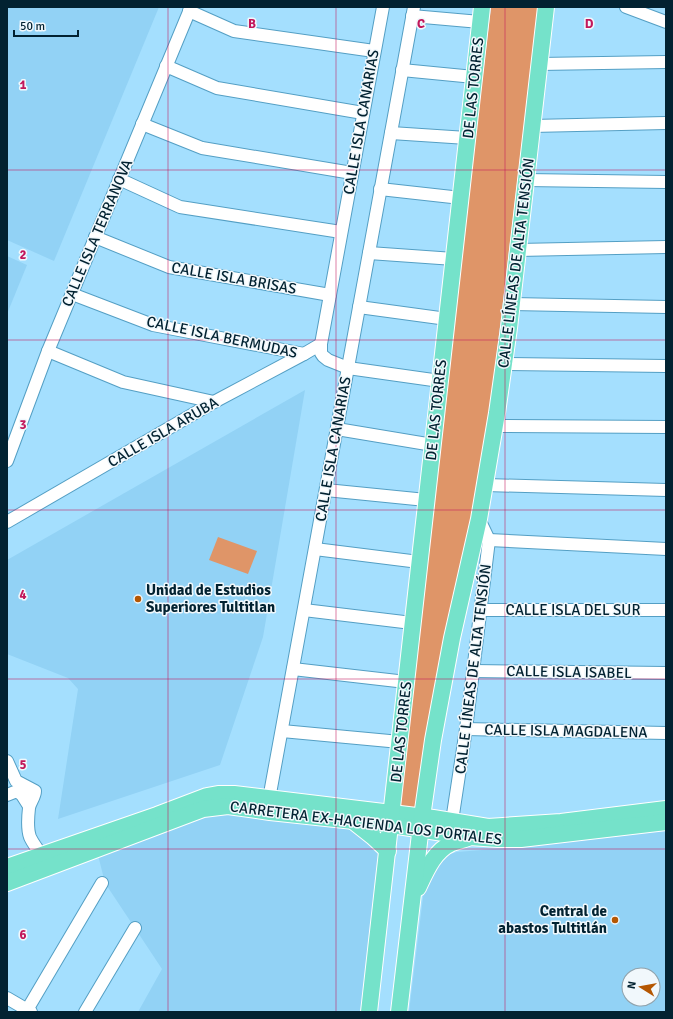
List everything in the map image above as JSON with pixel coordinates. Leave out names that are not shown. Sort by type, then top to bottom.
[{"type":"main road","name":"CALLE LÍNEAS DE ALTA TENSIÓN","points":[[399,1012],[432,740],[452,638],[486,485],[495,426],[512,304],[546,7]]},
{"type":"main road","name":"DE LAS TORRES","points":[[369,1012],[481,15]]},
{"type":"main road","name":"CARRETERA EX-HACIENDA LOS PORTALES","points":[[7,867],[52,859],[203,810],[228,806],[270,806],[391,819],[421,823],[470,838],[498,839],[521,839],[561,828],[666,809]]},
{"type":"main road","name":"CARRETERA EX-HACIENDA LOS PORTALES","points":[[270,806],[352,821],[391,819]]},
{"type":"main road","points":[[352,821],[388,851]]},
{"type":"main road","name":"CARRETERA EX-HACIENDA LOS PORTALES","points":[[421,823],[452,822],[488,827],[561,828],[666,822]]},
{"type":"main road","points":[[412,898],[429,864],[442,849],[452,843],[470,838]]},
{"type":"main road","name":"CARRETERA EX-HACIENDA LOS PORTALES","points":[[7,883],[52,859]]},
{"type":"street","name":"CALLE ISLA CANARIAS","points":[[270,806],[293,669],[348,368],[328,360],[323,356],[321,352],[321,344],[383,7]]},
{"type":"street","points":[[626,7],[666,22]]},
{"type":"street","points":[[190,9],[234,30],[374,51]]},
{"type":"street","name":"CALLE ISLA TERRANOVA","points":[[7,461],[48,351],[190,9]]},
{"type":"street","points":[[440,381],[348,368],[413,11],[481,15]]},
{"type":"street","points":[[540,64],[666,62]]},
{"type":"street","points":[[166,66],[217,88],[363,113]]},
{"type":"street","points":[[402,70],[474,77]]},
{"type":"street","points":[[532,126],[666,123]]},
{"type":"street","points":[[142,124],[202,148],[352,173]]},
{"type":"street","points":[[391,133],[467,138]]},
{"type":"street","points":[[119,179],[180,207],[341,232]]},
{"type":"street","points":[[526,180],[666,182]]},
{"type":"street","points":[[380,189],[460,198]]},
{"type":"street","name":"CALLE ISLA BRISAS","points":[[95,237],[169,267],[330,295]]},
{"type":"street","points":[[518,250],[666,247]]},
{"type":"street","points":[[369,253],[454,259]]},
{"type":"street","name":"CALLE ISLA BERMUDAS","points":[[72,294],[152,325],[304,354]]},
{"type":"street","points":[[512,304],[666,307]]},
{"type":"street","points":[[359,307],[447,319]]},
{"type":"street","name":"CALLE ISLA ARUBA","points":[[7,522],[214,402],[321,344]]},
{"type":"street","points":[[48,351],[123,382],[214,402]]},
{"type":"street","points":[[504,364],[666,366]]},
{"type":"street","points":[[495,426],[666,427]]},
{"type":"street","points":[[337,430],[433,445]]},
{"type":"street","points":[[486,485],[666,490]]},
{"type":"street","points":[[326,490],[426,500]]},
{"type":"street","points":[[479,519],[489,540],[666,549]]},
{"type":"street","name":"CALLE LÍNEAS DE ALTA TENSIÓN","points":[[452,822],[466,729],[489,540]]},
{"type":"street","points":[[315,549],[419,562]]},
{"type":"street","points":[[304,610],[412,623]]},
{"type":"street","name":"CALLE ISLA DEL SUR","points":[[481,610],[666,610]]},
{"type":"street","points":[[293,669],[406,682]]},
{"type":"street","name":"CALLE ISLA ISABEL","points":[[473,671],[666,673]]},
{"type":"street","name":"CALLE ISLA MAGDALENA","points":[[466,729],[666,734]]},
{"type":"street","points":[[282,731],[400,742]]},
{"type":"street","points":[[7,761],[13,789],[35,790],[35,794],[29,806],[30,837],[52,859]]},
{"type":"street","points":[[7,998],[29,1011],[102,883]]},
{"type":"street","points":[[85,1012],[135,928]]},
{"type":"shaded area","points":[[7,7],[159,7],[54,261],[7,240]]},
{"type":"shaded area","points":[[491,7],[538,7],[485,452],[418,810],[400,807],[440,439]]},
{"type":"shaded area","points":[[7,256],[27,265],[7,314]]},
{"type":"shaded area","name":"Unidad de Estudios Superiores Tultitlan","points":[[305,390],[263,637],[220,765],[58,819],[78,689],[68,678],[7,654],[7,560]]},
{"type":"shaded area","points":[[218,537],[257,551],[248,574],[209,560]]},
{"type":"shaded area","points":[[216,810],[348,827],[371,841],[383,856],[362,1012],[138,1012],[162,969],[105,883],[98,855]]},
{"type":"shaded area","points":[[666,830],[666,1012],[409,1012],[424,889],[430,874],[447,855],[457,852],[519,847]]},
{"type":"place","name":"Unidad de Estudios Superiores Tultitlan","points":[[138,599]]},
{"type":"place","name":"Central de abastos Tultitlán","points":[[615,920]]}]
